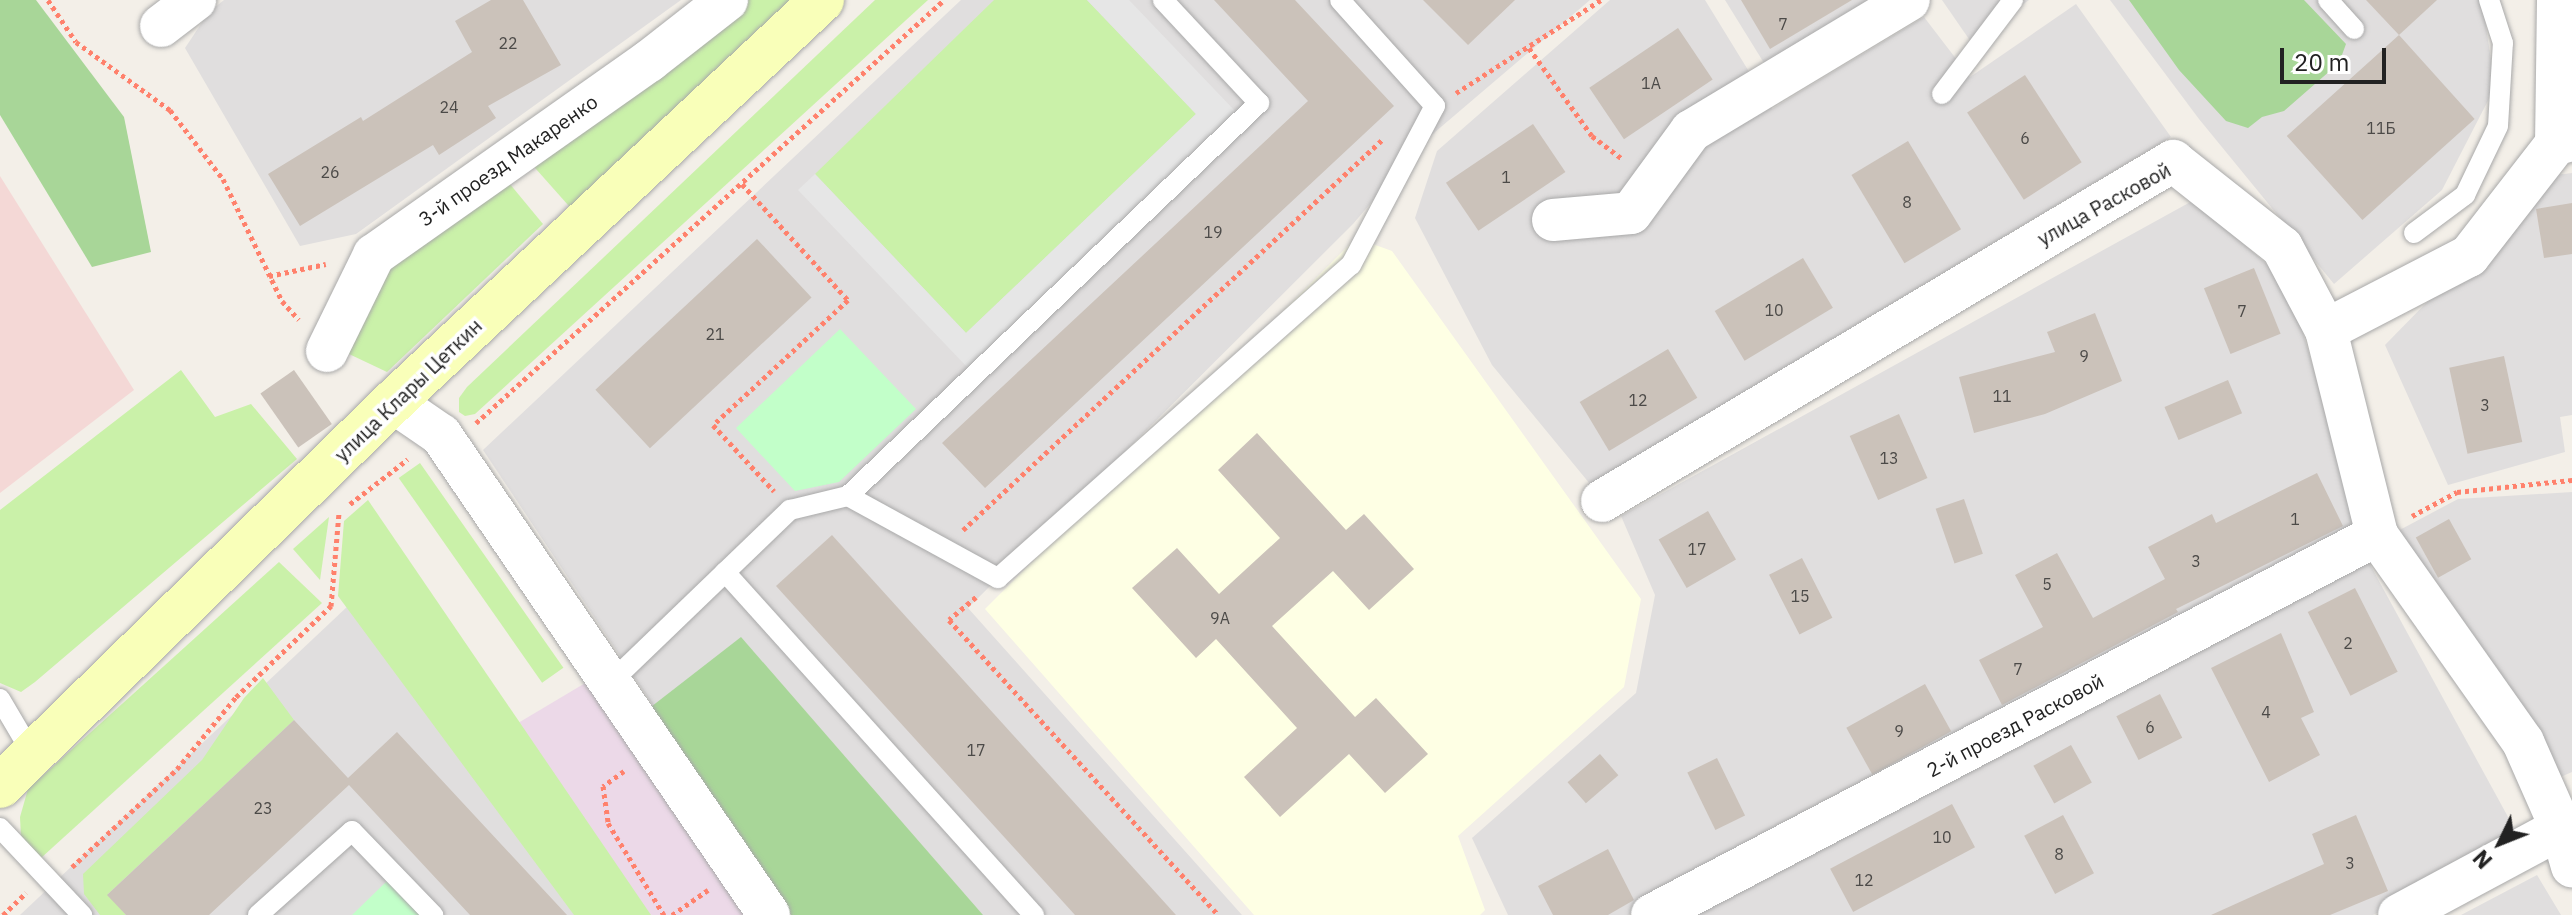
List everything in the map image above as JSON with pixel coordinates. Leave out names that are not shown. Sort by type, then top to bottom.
[{"type":"main road","name":"улица Клары Цеткин","points":[[0,786],[393,402],[822,0]]},
{"type":"street","points":[[161,26],[195,0]]},
{"type":"street","name":"3-й проезд Макаренко","points":[[327,351],[374,255],[649,61],[727,0]]},
{"type":"street","points":[[1553,220],[1631,213],[1691,131],[1909,0]]},
{"type":"street","points":[[2399,915],[2566,847],[2523,742],[2377,535],[2326,330],[2469,256],[2564,142],[2558,0]]},
{"type":"street","name":"улица Расковой","points":[[1602,501],[2173,161],[2282,247],[2326,330]]},
{"type":"street","points":[[393,402],[441,435],[769,915]]},
{"type":"street","name":"2-й проезд Расковой","points":[[1652,915],[2377,535]]},
{"type":"lane","points":[[610,683],[790,510],[848,496],[1259,103],[1163,0]]},
{"type":"lane","points":[[848,496],[998,578],[1351,265],[1435,106],[1340,0]]},
{"type":"lane","points":[[1942,94],[2013,0]]},
{"type":"lane","points":[[2328,0],[2354,29]]},
{"type":"lane","points":[[2414,233],[2465,195],[2498,126],[2503,43],[2489,0]]},
{"type":"lane","points":[[725,572],[1034,915]]},
{"type":"lane","points":[[0,699],[33,755]]},
{"type":"lane","points":[[0,828],[82,915]]},
{"type":"lane","points":[[258,915],[352,831],[433,915]]},
{"type":"path","points":[[48,0],[76,42],[170,110],[223,179],[282,301],[327,351]]},
{"type":"path","points":[[1435,106],[1601,0]]},
{"type":"path","points":[[1529,48],[1592,136],[1654,182]]},
{"type":"path","points":[[942,550],[1386,137]]},
{"type":"path","points":[[742,184],[848,300],[713,425],[790,510]]},
{"type":"path","points":[[269,276],[374,255]]},
{"type":"path","points":[[2377,535],[2457,492],[2572,480]]},
{"type":"path","points":[[998,578],[949,620],[1218,915]]},
{"type":"path","points":[[603,786],[608,823],[664,915]]},
{"type":"shaded area","points":[[224,0],[681,0],[356,234],[300,246],[185,48],[209,12]]},
{"type":"shaded area","points":[[961,0],[1590,0],[1421,144],[1353,224],[968,608],[1242,915],[793,915],[483,450]]},
{"type":"shaded area","points":[[1087,0],[1129,0],[1236,112],[968,368],[798,190],[815,174],[966,333],[1196,114]]},
{"type":"shaded area","points":[[1610,0],[1705,0],[1772,109],[1924,17],[1970,77],[2076,4],[2171,137],[1590,484],[1492,365],[1415,218],[1437,151]]},
{"type":"shaded area","points":[[1725,0],[1906,0],[1777,84]]},
{"type":"shaded area","points":[[1942,0],[2029,0],[1971,42]]},
{"type":"shaded area","points":[[2110,0],[2482,0],[2495,87],[2442,190],[2334,284],[2199,119]]},
{"type":"shaded area","points":[[2572,173],[2572,415],[2560,417],[2565,452],[2448,485],[2385,345],[2519,208],[2556,175]]},
{"type":"shaded area","points":[[0,176],[134,390],[0,493]]},
{"type":"shaded area","points":[[2194,200],[2288,283],[2361,528],[1628,915],[1508,915],[1472,838],[1636,693],[1655,595],[1621,516]]},
{"type":"shaded area","points":[[1356,238],[1392,251],[1641,599],[1624,687],[1458,836],[1485,910],[1480,915],[1254,915],[985,609]]},
{"type":"shaded area","points":[[2572,492],[2572,772],[2556,779],[2394,533],[2458,499]]},
{"type":"shaded area","points":[[2368,561],[2519,837],[2373,915],[1681,915]]},
{"type":"shaded area","points":[[383,573],[595,915],[20,915]]},
{"type":"shaded area","points":[[592,679],[752,915],[595,915],[486,742]]},
{"type":"shaded area","points":[[2537,875],[2561,915],[2461,915]]},
{"type":"green space","points":[[0,0],[36,0],[124,117],[151,252],[92,267],[0,115]]},
{"type":"green space","points":[[749,0],[802,0],[576,214],[528,160]]},
{"type":"green space","points":[[875,0],[928,0],[475,414],[465,416],[459,412],[459,398],[467,387]]},
{"type":"green space","points":[[994,0],[1087,0],[1196,114],[966,333],[815,174]]},
{"type":"green space","points":[[2129,0],[2304,0],[2346,44],[2339,63],[2284,111],[2262,117],[2248,128],[2226,121],[2179,70]]},
{"type":"green space","points":[[504,177],[543,224],[387,372],[349,354],[351,325],[382,262]]},
{"type":"green space","points":[[840,329],[916,409],[839,482],[795,491],[736,428]]},
{"type":"green space","points":[[181,370],[215,417],[251,404],[297,459],[35,682],[21,692],[0,683],[0,510]]},
{"type":"green space","points":[[420,463],[563,668],[542,683],[399,478]]},
{"type":"green space","points":[[368,500],[651,915],[574,915],[338,596],[344,521]]},
{"type":"green space","points":[[329,517],[320,580],[293,549]]},
{"type":"green space","points":[[279,562],[322,603],[41,858],[21,837],[20,817],[28,789]]},
{"type":"green space","points":[[741,637],[983,915],[791,915],[647,710]]},
{"type":"green space","points":[[263,678],[294,720],[108,894],[126,915],[100,915],[84,894],[83,874],[202,760],[244,698]]},
{"type":"green space","points":[[388,880],[422,915],[352,915]]},
{"type":"building","points":[[491,0],[523,0],[561,65],[488,106],[496,118],[439,155],[433,145],[300,226],[268,174],[361,117],[363,121],[472,52],[455,21]]},
{"type":"building","points":[[1214,0],[1295,0],[1394,106],[985,488],[942,443],[1308,101]]},
{"type":"building","points":[[1423,0],[1515,0],[1468,45]]},
{"type":"building","points":[[1741,0],[1852,0],[1770,49]]},
{"type":"building","points":[[2366,0],[2437,0],[2399,35]]},
{"type":"building","points":[[1678,28],[1713,79],[1624,139],[1589,88]]},
{"type":"building","points":[[2399,35],[2475,119],[2362,220],[2287,136]]},
{"type":"building","points":[[2025,75],[2082,162],[2024,200],[1967,113]]},
{"type":"building","points":[[1533,124],[1565,172],[1478,231],[1446,183]]},
{"type":"building","points":[[1908,141],[1961,229],[1904,263],[1851,175]]},
{"type":"building","points":[[2572,203],[2572,254],[2544,258],[2536,209]]},
{"type":"building","points":[[757,239],[812,298],[650,448],[595,390]]},
{"type":"building","points":[[1803,258],[1833,308],[1745,361],[1715,311]]},
{"type":"building","points":[[2254,268],[2281,334],[2231,354],[2204,288]]},
{"type":"building","points":[[2095,313],[2122,381],[2045,414],[1974,433],[1959,377],[2055,352],[2047,332]]},
{"type":"building","points":[[1668,349],[1697,398],[1609,451],[1580,402]]},
{"type":"building","points":[[2504,356],[2522,442],[2468,454],[2449,368]]},
{"type":"building","points":[[294,370],[332,424],[298,448],[260,394]]},
{"type":"building","points":[[2228,380],[2242,413],[2179,440],[2164,407]]},
{"type":"building","points":[[1899,414],[1927,478],[1878,500],[1850,436]]},
{"type":"building","points":[[1257,433],[1346,530],[1364,514],[1414,569],[1369,610],[1333,571],[1272,626],[1355,717],[1376,698],[1428,754],[1385,793],[1349,754],[1280,817],[1244,777],[1297,728],[1216,639],[1196,658],[1132,588],[1177,548],[1219,594],[1280,538],[1218,470]]},
{"type":"building","points":[[2317,473],[2343,526],[2176,609],[2178,612],[2002,705],[1979,660],[2043,627],[2015,575],[2057,553],[2093,618],[2165,579],[2148,547],[2212,514],[2216,523]]},
{"type":"building","points":[[1964,499],[1983,554],[1955,564],[1936,509]]},
{"type":"building","points":[[1708,511],[1736,559],[1687,588],[1659,540]]},
{"type":"building","points":[[2449,519],[2471,559],[2438,578],[2416,537]]},
{"type":"building","points":[[832,535],[1176,915],[1075,915],[776,586]]},
{"type":"building","points":[[1802,558],[1832,618],[1799,634],[1769,575]]},
{"type":"building","points":[[2355,588],[2398,672],[2350,696],[2308,612]]},
{"type":"building","points":[[2281,633],[2314,712],[2301,718],[2320,755],[2269,782],[2211,668]]},
{"type":"building","points":[[1925,684],[1951,731],[1872,775],[1846,728]]},
{"type":"building","points":[[2160,694],[2182,738],[2139,760],[2116,716]]},
{"type":"building","points":[[294,720],[348,778],[397,732],[567,915],[470,915],[349,785],[209,915],[126,915],[107,895]]},
{"type":"building","points":[[2071,745],[2092,783],[2054,803],[2033,766]]},
{"type":"building","points":[[1600,754],[1618,775],[1586,803],[1568,782]]},
{"type":"building","points":[[1717,758],[1745,816],[1715,830],[1687,772]]},
{"type":"building","points":[[1952,804],[1975,847],[1853,912],[1830,869]]},
{"type":"building","points":[[2063,815],[2094,873],[2055,894],[2024,836]]},
{"type":"building","points":[[2356,815],[2388,891],[2330,915],[2211,915],[2324,864],[2312,834]]},
{"type":"building","points":[[1608,849],[1634,900],[1608,915],[1553,915],[1538,886]]}]
